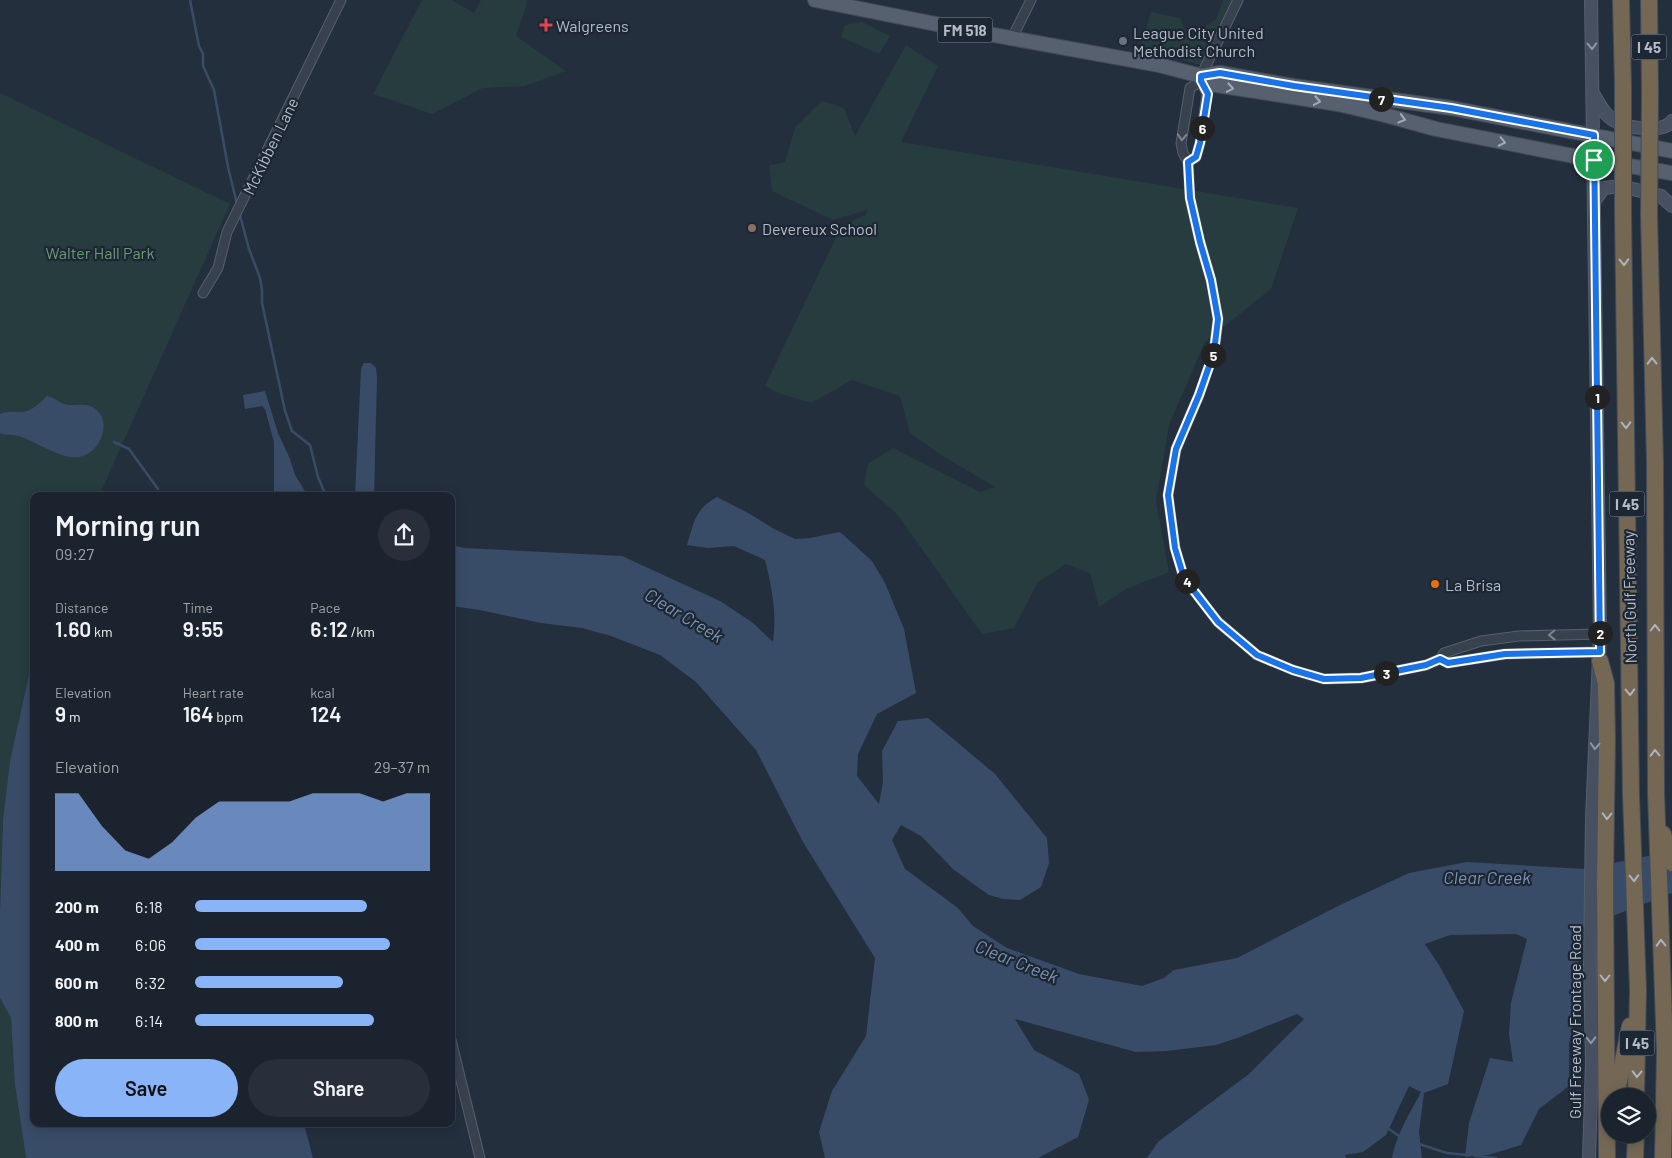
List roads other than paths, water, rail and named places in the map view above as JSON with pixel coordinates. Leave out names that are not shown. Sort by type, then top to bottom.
[{"type":"highway","name":"North Gulf Freeway","points":[[1621,0],[1631,794],[1638,990]]},
{"type":"highway","name":"North Gulf Freeway","points":[[1649,0],[1649,215],[1655,462],[1656,793],[1665,1052],[1663,1158]]},
{"type":"highway","points":[[1600,657],[1606,683],[1608,767],[1605,883],[1609,1158]]},
{"type":"highway","points":[[1657,813],[1672,863]]},
{"type":"highway","points":[[1618,1088],[1638,990]]},
{"type":"highway","name":"I 45","points":[[1636,1088],[1638,990]]},
{"type":"highway","points":[[1609,1158],[1612,1143]]},
{"type":"highway","points":[[1635,1158],[1636,1143]]},
{"type":"main road","name":"FM 518","points":[[815,0],[1159,65],[1216,85],[1364,109],[1436,129],[1672,174]]},
{"type":"main road","name":"Gulf Freeway Frontage Road","points":[[1590,1158],[1592,818],[1600,657],[1591,0]]},
{"type":"main road","name":"FM 518","points":[[1201,79],[1220,73],[1294,86],[1444,107],[1672,151]]},
{"type":"main road","points":[[1593,92],[1605,113],[1620,124],[1657,129],[1669,125],[1672,121]]},
{"type":"main road","points":[[1595,200],[1604,188],[1621,186],[1660,196],[1672,206]]},
{"type":"street","name":"McKibben Lane","points":[[203,293],[218,268],[227,232],[341,0]]},
{"type":"street","points":[[1012,38],[1030,0]]},
{"type":"street","points":[[1238,0],[1201,79],[1190,88],[1182,131],[1182,148],[1188,162],[1190,198],[1211,280],[1218,319],[1214,352],[1199,395],[1176,449],[1168,495],[1175,548],[1184,578],[1218,622],[1257,655],[1293,670],[1324,679],[1361,678],[1426,665],[1440,659],[1444,654],[1481,641],[1519,636],[1600,634]]},
{"type":"street","points":[[1188,162],[1196,157],[1208,94],[1201,79]]},
{"type":"street","points":[[1440,659],[1448,663],[1505,654],[1600,657]]},
{"type":"street","points":[[455,1056],[480,1158]]},
{"type":"water","points":[[364,363],[371,363],[376,368],[377,377],[374,492],[355,492],[361,369]]},
{"type":"water","points":[[265,391],[278,433],[295,475],[306,492],[274,492],[274,442],[265,409],[262,406],[245,409],[243,395]]},
{"type":"water","points":[[47,396],[64,404],[91,406],[100,414],[104,428],[98,444],[93,450],[79,457],[64,456],[25,438],[0,433],[0,414],[27,411],[35,407]]},
{"type":"water","name":"Clear Creek","points":[[717,497],[795,539],[840,532],[872,561],[885,583],[904,629],[916,693],[877,714],[858,754],[857,776],[879,804],[883,782],[882,751],[898,721],[928,718],[995,774],[1047,838],[1049,863],[1041,887],[1020,900],[1003,899],[989,895],[954,870],[921,836],[901,825],[892,840],[905,869],[958,908],[973,926],[1007,948],[1079,974],[1142,986],[1164,978],[1174,970],[1237,958],[1338,906],[1409,873],[1467,862],[1585,869],[1672,851],[1672,893],[1579,929],[1578,1005],[1569,1044],[1569,1086],[1539,1109],[1521,1145],[1488,1155],[1465,1157],[1469,1123],[1490,1058],[1513,1062],[1509,1034],[1511,1003],[1527,939],[1516,934],[1450,935],[1425,944],[1439,965],[1464,1011],[1448,1084],[1424,1093],[1419,1132],[1422,1158],[1392,1158],[1400,1133],[1421,1092],[1409,1086],[1386,1135],[1363,1152],[1345,1155],[1346,1158],[1147,1158],[1158,1142],[1249,1074],[1304,1019],[1297,1014],[1216,1045],[1167,1051],[1136,1052],[1015,1019],[1034,1050],[1079,1074],[1089,1100],[1078,1137],[1038,1158],[825,1158],[819,1132],[832,1091],[866,1036],[875,958],[803,842],[756,750],[696,682],[660,655],[611,636],[582,628],[541,623],[455,607],[455,546],[464,548],[622,556],[720,601],[753,623],[773,642],[773,601],[765,560],[734,546],[708,548],[687,545],[696,517],[704,506]]},
{"type":"water","points":[[30,670],[30,1127],[305,1127],[313,1158],[26,1158],[15,1085],[11,1018],[0,998],[3,820],[10,761]]},
{"type":"waterway","points":[[190,0],[199,46],[203,54],[203,66],[214,90],[228,167],[237,204]]},
{"type":"waterway","points":[[239,212],[249,249],[260,278],[262,303],[285,411],[292,431],[310,445],[318,477],[324,492]]},
{"type":"waterway","points":[[114,442],[129,449],[158,489]]},
{"type":"waterway","points":[[1386,1127],[1402,1138]]},
{"type":"waterway","points":[[1419,1144],[1447,1153],[1467,1155]]},
{"type":"waterway","points":[[1475,1156],[1496,1158]]},
{"type":"place","name":"Walgreens","points":[[546,25]]},
{"type":"place","name":"League City United Methodist Church","points":[[1123,41]]},
{"type":"place","name":"Devereux School","points":[[752,228]]},
{"type":"place","name":"La Brisa","points":[[1435,584]]},
{"type":"park label","name":"Walter Hall Park","points":[[100,252]]}]
